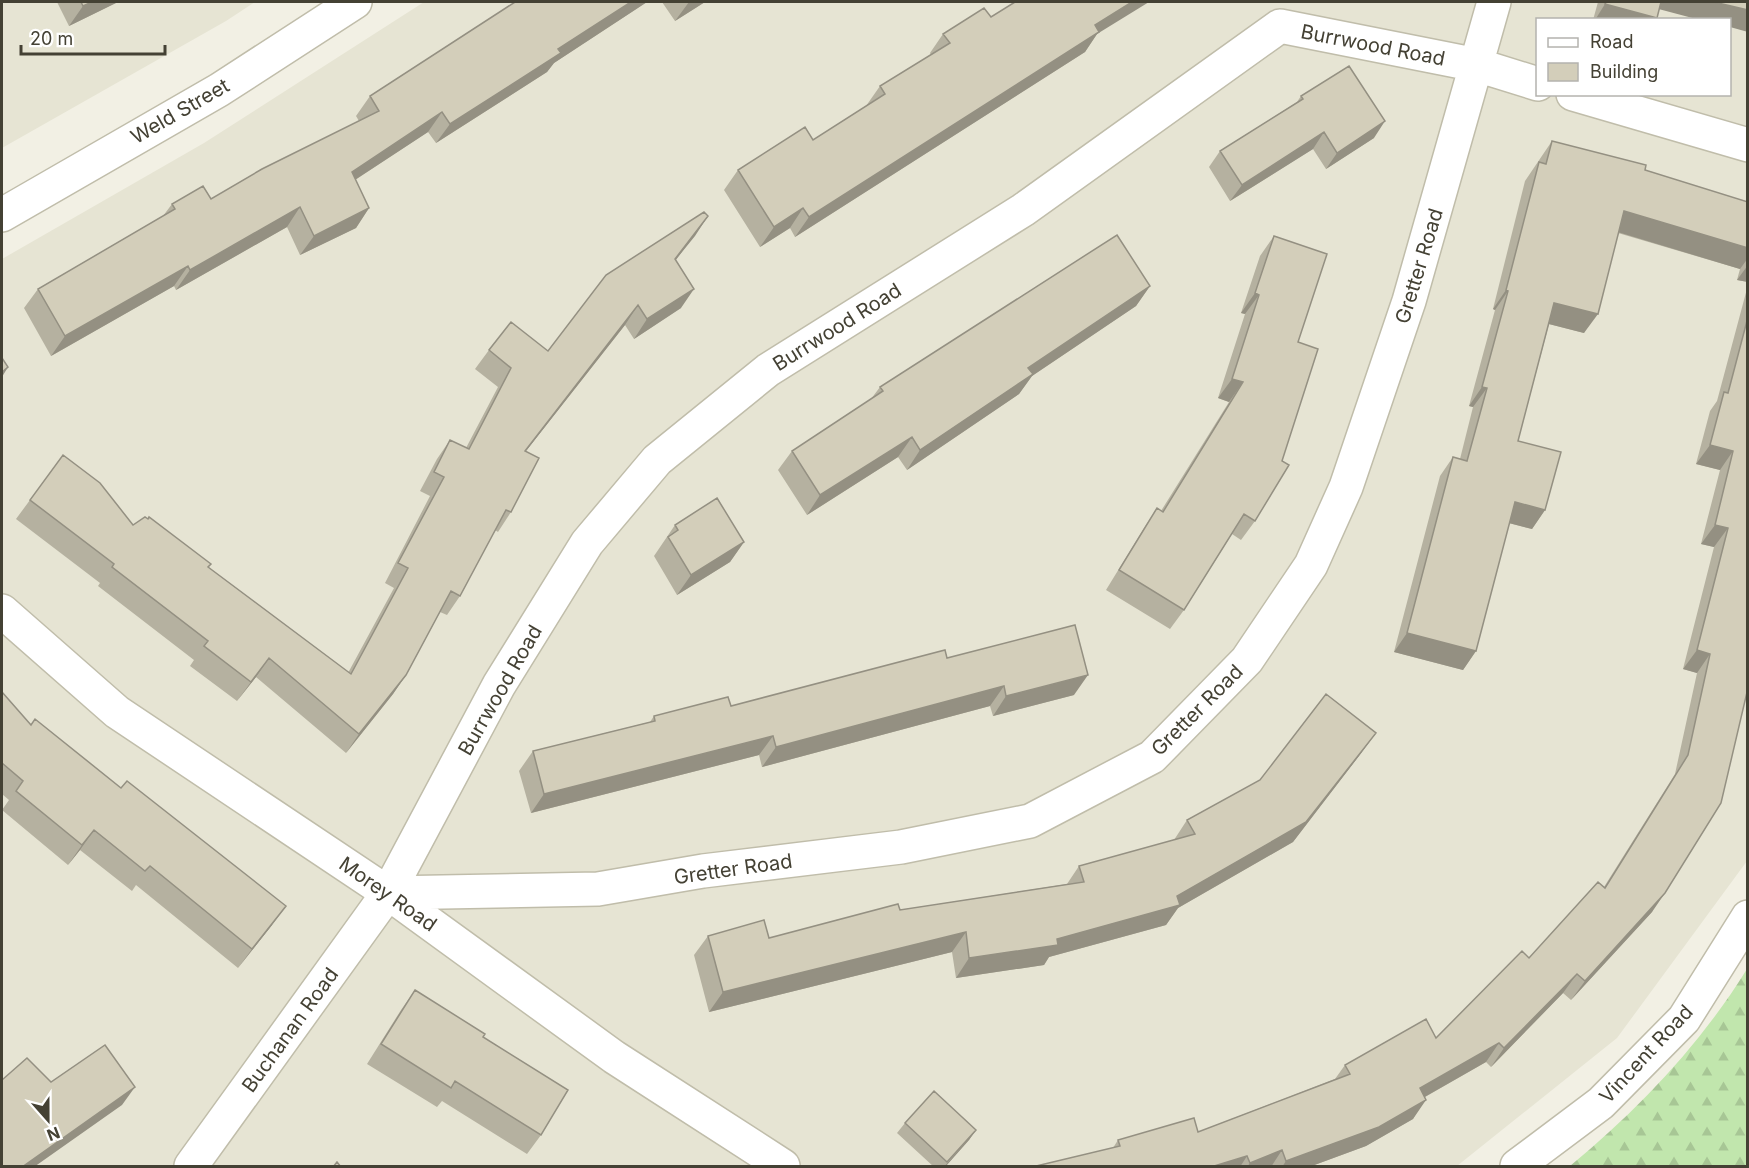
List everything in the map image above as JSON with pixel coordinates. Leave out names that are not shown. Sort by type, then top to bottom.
[{"type":"street","name":"Weld Street","points":[[2,215],[219,90],[355,2]]},
{"type":"street","name":"Gretter Road","points":[[388,893],[598,890],[703,871],[901,847],[1030,820],[1152,758],[1247,660],[1311,565],[1346,487],[1409,301],[1494,2]]},
{"type":"street","name":"Burrwood Road","points":[[388,893],[499,685],[587,543],[657,460],[768,370],[1023,210],[1280,26],[1477,65]]},
{"type":"street","points":[[1477,65],[1536,83]]},
{"type":"street","points":[[1580,96],[1748,146]]},
{"type":"street","name":"Morey Road","points":[[2,611],[117,712],[388,893],[614,1057],[783,1167]]},
{"type":"street","name":"Buchanan Road","points":[[191,1167],[388,893]]},
{"type":"street","name":"Vincent Road","points":[[1517,1167],[1601,1103],[1684,1019],[1748,917]]},
{"type":"shaded area","points":[[2,2],[255,2],[226,21],[2,148]]},
{"type":"shaded area","points":[[424,2],[1747,2],[1747,861],[1617,1038],[1457,1166],[2,1166],[2,259],[204,143]]},
{"type":"green space","points":[[1747,969],[1747,1166],[1570,1166],[1620,1122],[1666,1075],[1709,1024]]},
{"type":"building","points":[[515,2],[631,2],[558,49],[561,53],[450,124],[442,112],[352,172],[369,208],[314,236],[300,207],[190,270],[188,266],[65,336],[38,289],[175,209],[172,204],[203,186],[211,199],[262,169],[379,111],[370,96]]},
{"type":"building","points":[[1015,2],[1132,2],[1095,25],[1099,32],[809,217],[803,208],[774,227],[738,170],[805,127],[813,140],[885,94],[880,86],[950,43],[943,34],[984,8],[991,17]]},
{"type":"building","points":[[1606,2],[1661,2],[1657,18],[1605,4]]},
{"type":"building","points":[[1714,2],[1748,2],[1748,10]]},
{"type":"building","points":[[1349,66],[1385,121],[1337,153],[1324,132],[1242,185],[1220,151],[1303,99],[1301,96]]},
{"type":"building","points":[[1552,141],[1646,165],[1645,170],[1748,202],[1748,248],[1624,211],[1598,314],[1554,303],[1518,441],[1561,452],[1545,510],[1515,502],[1476,651],[1407,633],[1453,457],[1467,461],[1487,388],[1482,387],[1539,162],[1546,164]]},
{"type":"building","points":[[704,212],[708,216],[675,259],[694,289],[647,319],[638,305],[525,451],[539,458],[511,512],[506,510],[460,596],[451,591],[406,675],[359,734],[269,658],[251,682],[204,646],[208,641],[112,567],[114,564],[30,500],[63,455],[100,483],[133,525],[149,517],[211,564],[208,567],[351,674],[408,568],[398,563],[444,477],[434,472],[450,440],[469,449],[511,368],[489,350],[511,322],[548,351],[606,275]]},
{"type":"building","points":[[1117,235],[1150,286],[1028,368],[1033,374],[920,450],[912,437],[820,495],[792,451],[883,391],[880,387]]},
{"type":"building","points":[[1274,236],[1327,254],[1298,342],[1318,349],[1282,461],[1289,465],[1255,521],[1244,514],[1184,610],[1119,570],[1157,508],[1163,512],[1243,382],[1232,379],[1259,295],[1255,293]]},
{"type":"building","points":[[1748,317],[1748,688],[1721,803],[1665,893],[1585,981],[1577,974],[1504,1048],[1499,1043],[1420,1088],[1426,1100],[1379,1127],[1286,1161],[1282,1150],[1250,1163],[1247,1156],[1211,1167],[1032,1167],[1120,1146],[1118,1140],[1194,1118],[1198,1132],[1350,1074],[1345,1065],[1426,1019],[1436,1038],[1522,951],[1529,958],[1598,882],[1605,888],[1688,755],[1710,654],[1697,650],[1728,528],[1715,525],[1733,451],[1710,445],[1724,392],[1728,393]]},
{"type":"building","points":[[2,358],[8,367],[2,372]]},
{"type":"building","points":[[717,498],[744,542],[691,575],[668,537],[678,530],[675,525]]},
{"type":"building","points":[[1075,625],[1088,675],[1006,696],[1004,686],[776,747],[773,736],[544,794],[533,751],[655,721],[654,716],[728,697],[731,706],[945,650],[947,658]]},
{"type":"building","points":[[2,692],[31,725],[35,719],[121,788],[127,781],[286,906],[252,949],[150,866],[145,871],[94,830],[82,845],[16,791],[23,781],[2,763]]},
{"type":"building","points":[[1326,694],[1376,733],[1306,822],[1177,896],[1180,905],[1057,939],[1058,945],[969,958],[966,932],[723,992],[708,936],[764,920],[769,938],[898,904],[900,910],[1084,882],[1079,866],[1195,834],[1187,820],[1260,780]]},
{"type":"building","points":[[415,990],[485,1034],[483,1037],[568,1090],[541,1135],[455,1081],[451,1088],[381,1044]]},
{"type":"building","points":[[105,1045],[135,1087],[22,1167],[2,1167],[2,1080],[27,1058],[51,1082]]},
{"type":"building","points":[[934,1091],[976,1130],[947,1162],[905,1123]]}]
